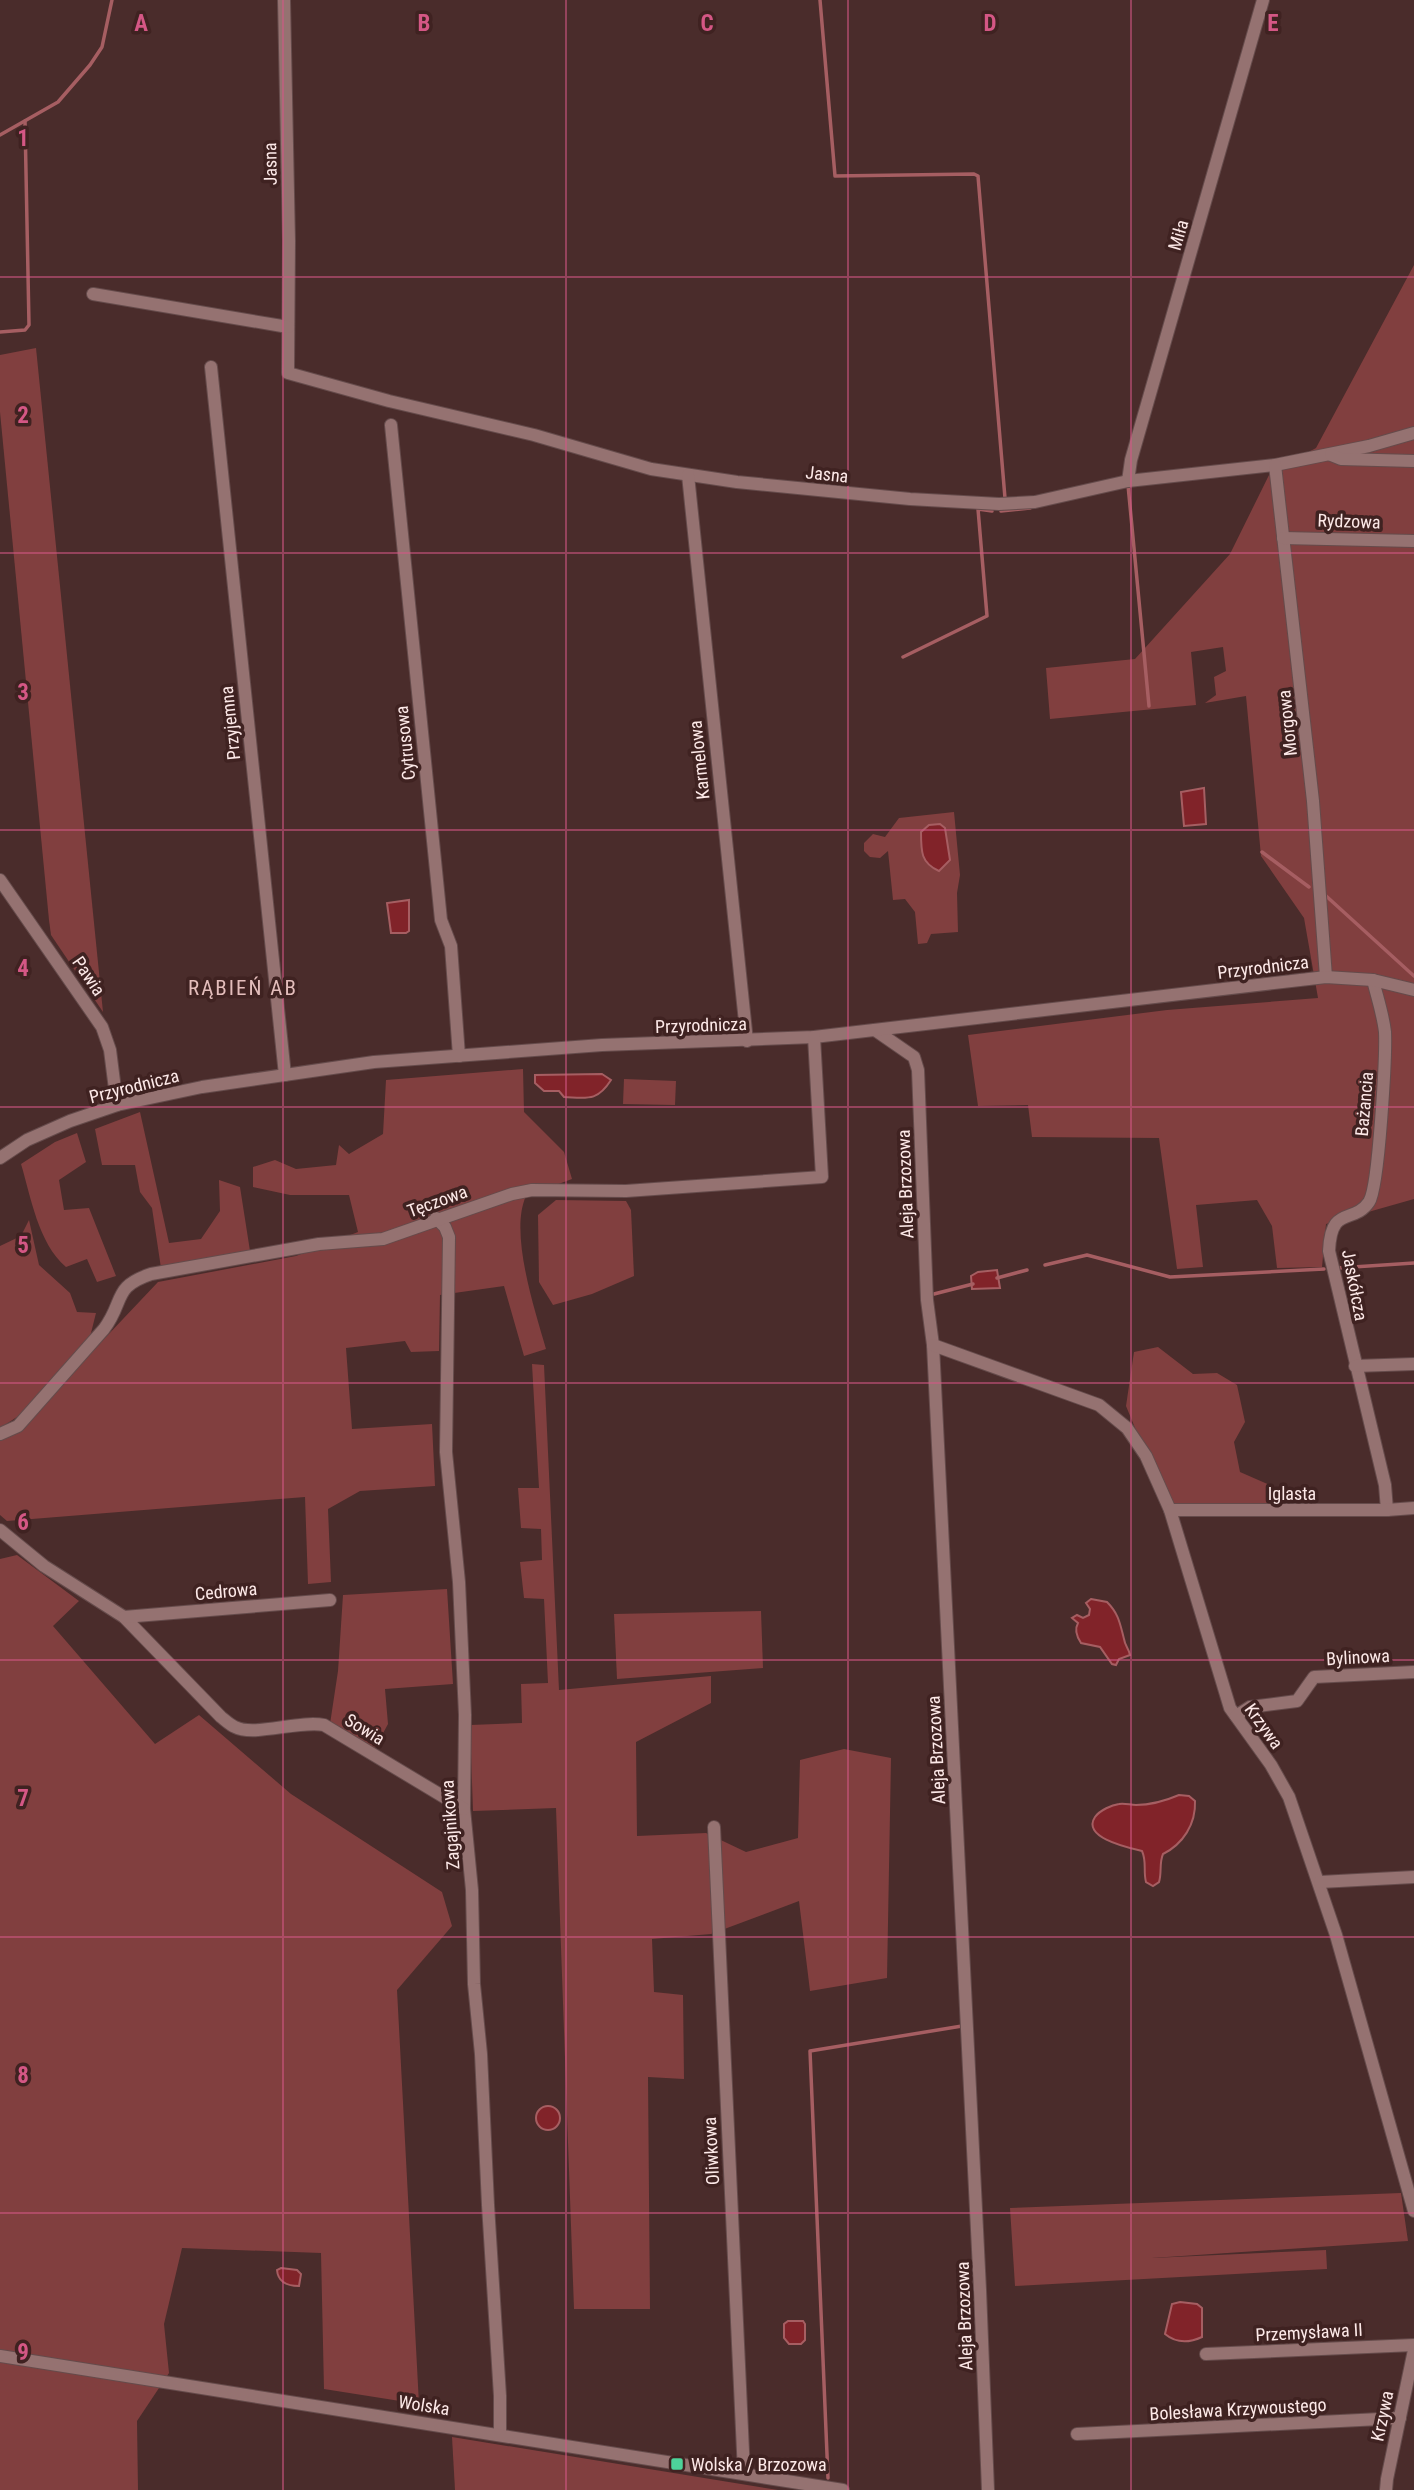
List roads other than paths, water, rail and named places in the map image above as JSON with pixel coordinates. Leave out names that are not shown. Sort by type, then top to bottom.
[{"type":"street","name":"Jasna","points":[[284,0],[288,373],[389,401],[534,435],[651,469],[887,498],[999,504],[1035,502],[1128,481],[1275,465],[1414,433]]},
{"type":"street","name":"Miła","points":[[1128,481],[1131,460],[1263,0]]},
{"type":"street","points":[[93,293],[288,327]]},
{"type":"street","name":"Przyjemna","points":[[211,367],[285,1075]]},
{"type":"street","name":"Cytrusowa","points":[[391,425],[441,920],[451,946],[459,1056]]},
{"type":"street","points":[[1329,454],[1341,459],[1414,461]]},
{"type":"street","name":"Morgowa","points":[[1275,465],[1313,801],[1326,977]]},
{"type":"street","name":"Karmelowa","points":[[688,475],[747,1041]]},
{"type":"street","name":"Rydzowa","points":[[1283,538],[1414,541]]},
{"type":"street","name":"Pawia","points":[[0,880],[103,1027],[110,1049],[117,1105]]},
{"type":"street","name":"Przyrodnicza","points":[[0,1158],[27,1140],[70,1121],[117,1105],[202,1087],[374,1062],[602,1045],[814,1037],[1326,977],[1373,980],[1414,990]]},
{"type":"street","name":"Bażancia","points":[[1344,1216],[1360,1210],[1370,1201],[1375,1178],[1385,1059],[1382,1013],[1373,980]]},
{"type":"street","name":"Aleja Brzozowa","points":[[875,1030],[914,1057],[918,1070],[978,2235],[988,2490]]},
{"type":"street","name":"Tęczowa","points":[[0,1434],[18,1426],[104,1329],[113,1318],[120,1297],[132,1280],[151,1273],[243,1259],[286,1249],[383,1239],[512,1194],[532,1190],[626,1191],[822,1177],[814,1037]]},
{"type":"street","name":"Jaskółcza","points":[[1344,1216],[1335,1224],[1329,1237],[1329,1251],[1385,1485],[1387,1510]]},
{"type":"street","name":"Zagajnikowa","points":[[436,1219],[446,1227],[449,1237],[446,1452],[459,1582],[465,1715],[464,1809],[472,1890],[474,1984],[481,2054],[500,2434]]},
{"type":"street","name":"Krzywa","points":[[933,1345],[1073,1394],[1110,1412],[1127,1428],[1146,1456],[1170,1510],[1225,1695],[1289,1797],[1320,1882],[1414,2211]]},
{"type":"street","points":[[1355,1366],[1414,1364]]},
{"type":"street","name":"Iglasta","points":[[1170,1510],[1414,1508]]},
{"type":"street","points":[[0,1530],[44,1566],[124,1617]]},
{"type":"street","name":"Cedrowa","points":[[124,1617],[330,1600]]},
{"type":"street","name":"Sowia","points":[[124,1617],[221,1717],[236,1728],[248,1730],[314,1723],[324,1725],[464,1809]]},
{"type":"street","name":"Bylinowa","points":[[1236,1716],[1250,1707],[1297,1701],[1314,1676],[1414,1672]]},
{"type":"street","name":"Oliwkowa","points":[[714,1827],[744,2473]]},
{"type":"street","points":[[1320,1882],[1414,1877]]},
{"type":"street","name":"Krzywa","points":[[1386,2490],[1414,2347]]},
{"type":"street","name":"Przemysława II","points":[[1206,2354],[1414,2347]]},
{"type":"street","name":"Wolska","points":[[0,2356],[843,2490]]},
{"type":"street","name":"Bolesława Krzywoustego","points":[[1077,2434],[1400,2418]]},
{"type":"waterway","points":[[0,135],[58,102],[90,65],[102,47],[112,0]]},
{"type":"waterway","points":[[820,0],[835,176],[978,176],[1005,498]]},
{"type":"waterway","points":[[0,332],[25,330],[29,325],[25,121]]},
{"type":"waterway","points":[[1128,485],[1149,706]]},
{"type":"waterway","points":[[1001,511],[1030,508]]},
{"type":"waterway","points":[[903,657],[987,616],[978,509],[992,511]]},
{"type":"waterway","points":[[1262,852],[1309,887]]},
{"type":"waterway","points":[[1325,895],[1414,976]]},
{"type":"waterway","points":[[1045,1265],[1087,1255],[1170,1277],[1324,1269]]},
{"type":"waterway","points":[[1338,1268],[1414,1263]]},
{"type":"waterway","points":[[997,1278],[1027,1270]]},
{"type":"waterway","points":[[934,1294],[973,1284]]},
{"type":"waterway","points":[[828,2478],[810,2051],[962,2026]]},
{"type":"place","name":"Wolska / Brzozowa","points":[[677,2464]]},
{"type":"district","name":"RĄBIEŃ AB","points":[[243,988]]}]
